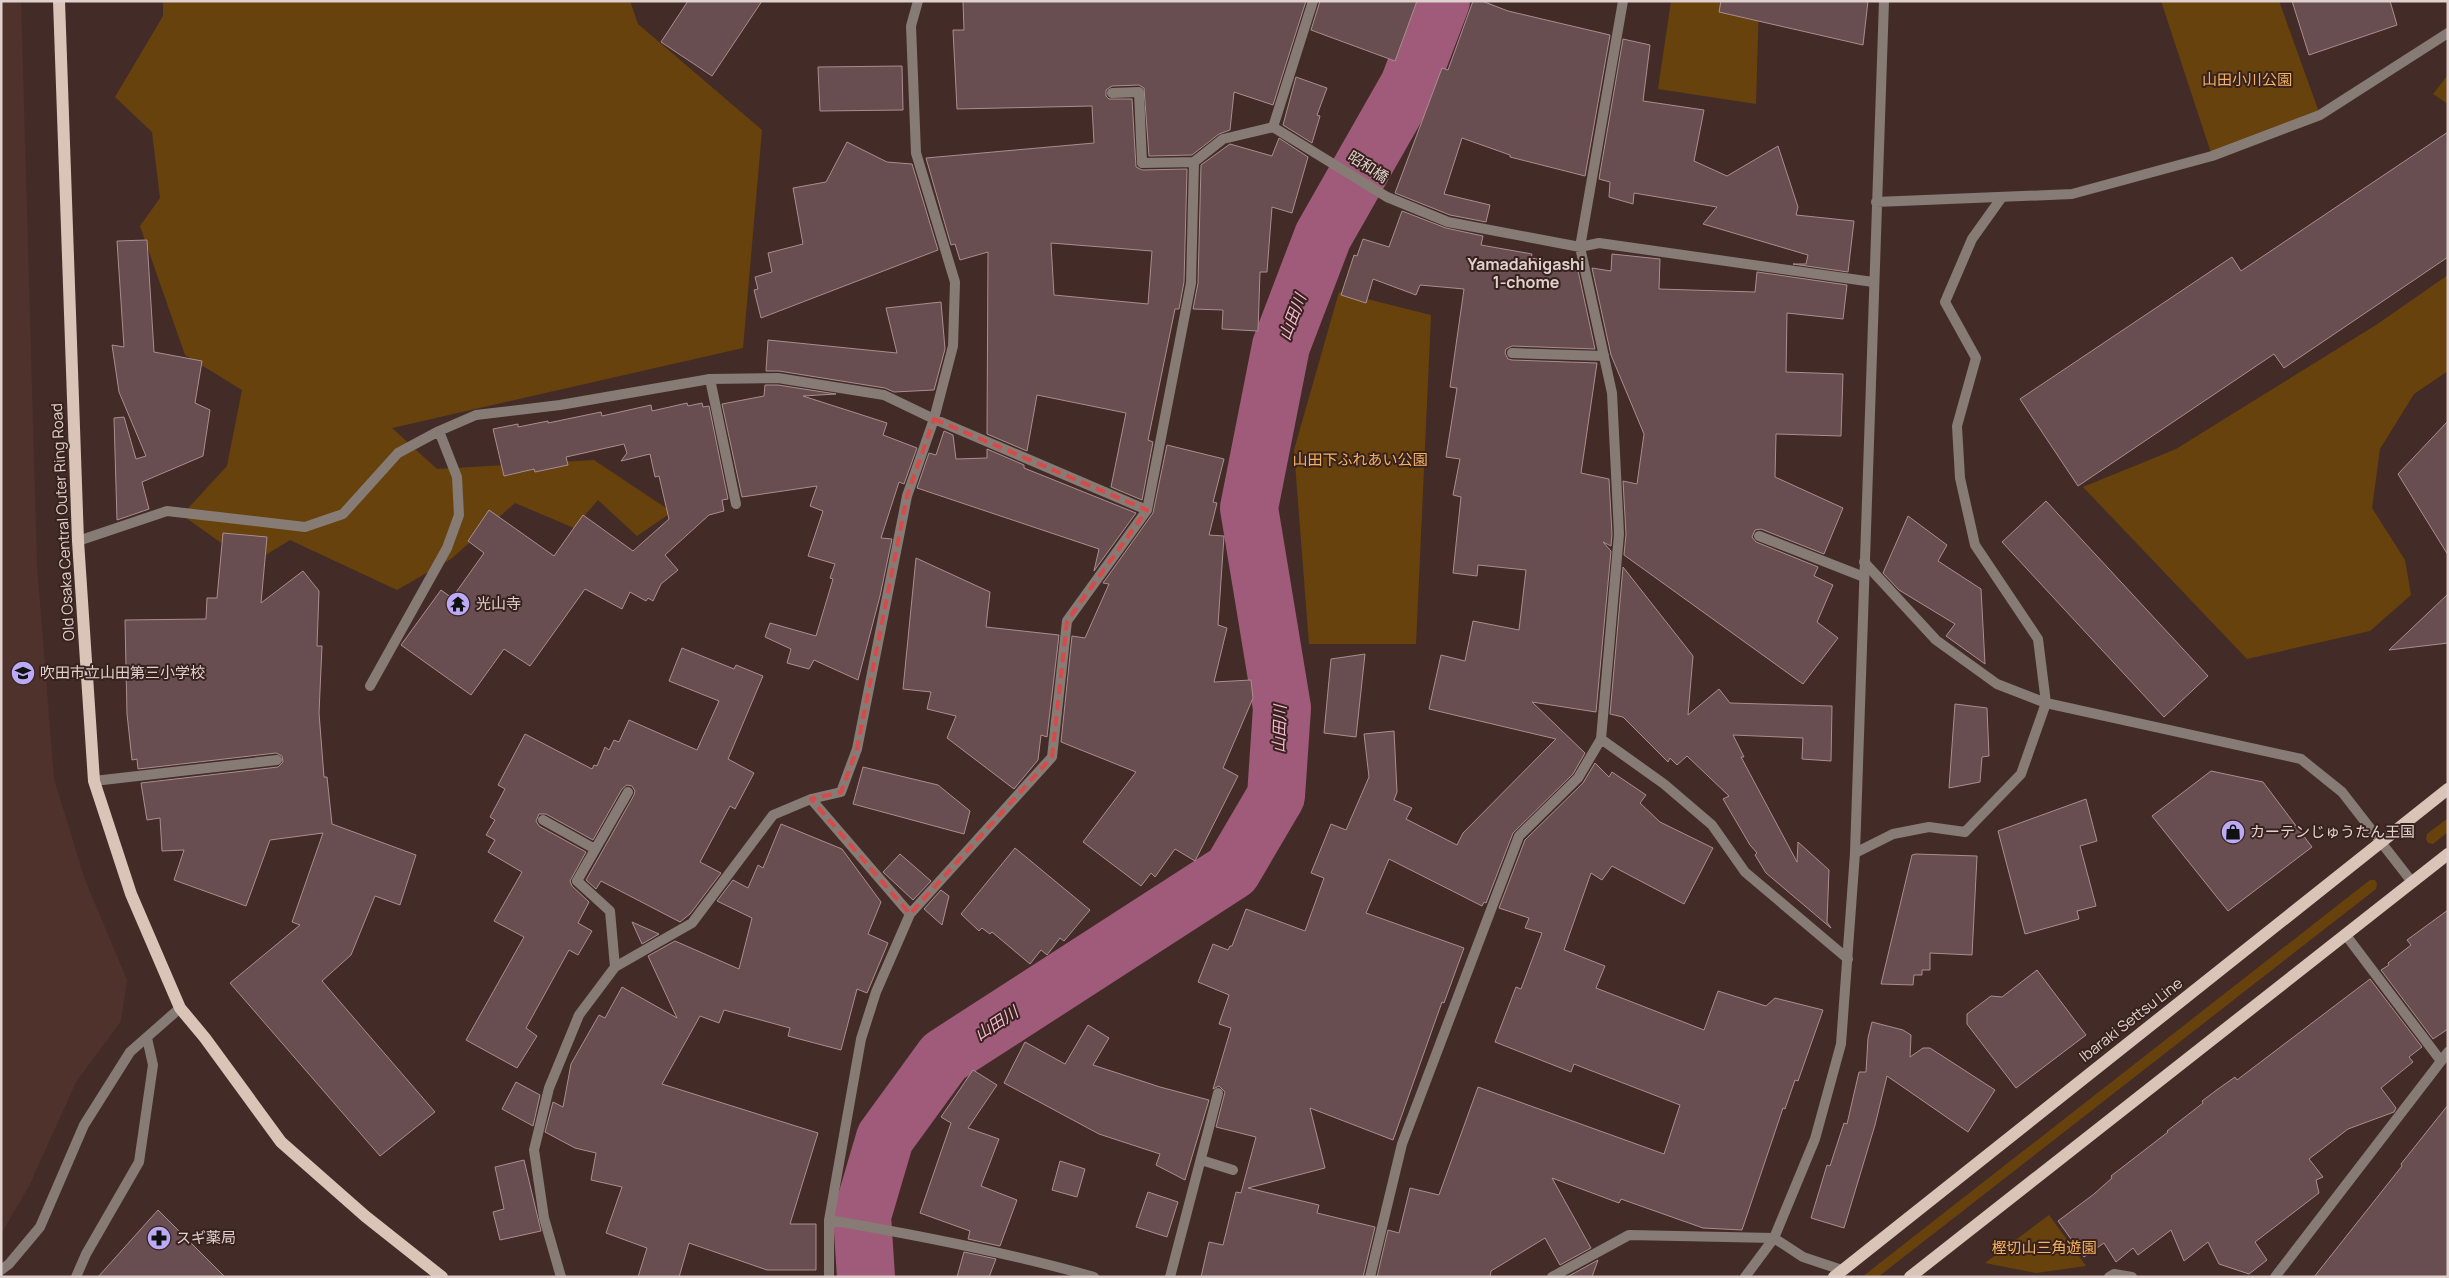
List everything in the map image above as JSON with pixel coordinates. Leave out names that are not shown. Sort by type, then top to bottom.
[{"type":"main road","name":"Old Osaka Central Outer Ring Road","points":[[59,1],[78,541],[94,781],[131,894],[180,1008],[281,1142],[366,1216],[442,1277]]},
{"type":"main road","name":"Ibaraki Settsu Line","points":[[1838,1274],[2448,789]]},
{"type":"main road","points":[[1910,1277],[2448,854]]},
{"type":"street","points":[[562,1277],[544,1218],[534,1150],[549,1088],[579,1015],[616,967],[692,923],[773,815],[811,799],[841,792],[857,749],[907,496],[934,419],[953,346],[955,282],[916,153],[911,26],[918,1]]},
{"type":"street","points":[[1112,93],[1139,92],[1142,163],[1194,162],[1223,138],[1273,127],[1312,1]]},
{"type":"street","points":[[1370,1277],[1402,1144],[1519,836],[1578,778],[1601,739],[1620,534],[1612,392],[1580,247],[1623,1]]},
{"type":"street","points":[[1745,1277],[1774,1238],[1815,1139],[1841,1044],[1855,853],[1884,1]]},
{"type":"street","points":[[1876,202],[2072,194],[2212,156],[2320,116],[2448,34]]},
{"type":"street","name":"昭和橋","points":[[1273,127],[1387,197],[1448,222],[1580,247],[1599,243],[1873,282]]},
{"type":"street","points":[[829,1277],[829,1220],[861,1039],[876,992],[910,914],[1052,757],[1067,621],[1147,510],[1191,283],[1194,162]]},
{"type":"street","points":[[1855,853],[1893,834],[1929,827],[1965,832],[2021,774],[2046,702],[2038,639],[1975,545],[1960,478],[1957,426],[1976,358],[1945,302],[1972,239],[2002,197]]},
{"type":"street","points":[[1512,353],[1604,356]]},
{"type":"street","points":[[78,541],[167,511],[305,528],[343,514],[398,453],[440,430],[476,415],[560,405],[710,379],[778,378],[884,395],[934,419],[1147,510]]},
{"type":"street","points":[[710,379],[736,504]]},
{"type":"street","points":[[370,686],[447,548],[459,515],[457,477],[440,430]]},
{"type":"street","points":[[1759,536],[1864,577]]},
{"type":"street","points":[[1864,562],[1936,640],[1997,684],[2046,702],[2301,759],[2342,792],[2412,882]]},
{"type":"street","points":[[1601,739],[1664,784],[1712,825],[1745,872],[1848,959]]},
{"type":"street","points":[[94,781],[277,760]]},
{"type":"street","points":[[616,967],[610,911],[577,881],[628,792]]},
{"type":"street","points":[[811,799],[910,914]]},
{"type":"street","points":[[543,820],[596,849]]},
{"type":"street","points":[[2345,934],[2441,1061]]},
{"type":"street","points":[[1,1270],[10,1264],[40,1227],[84,1126],[130,1052],[180,1008]]},
{"type":"street","points":[[76,1277],[86,1254],[139,1162],[153,1065],[147,1038]]},
{"type":"street","points":[[2275,1277],[2448,1052]]},
{"type":"street","points":[[1170,1277],[1218,1093]]},
{"type":"street","points":[[1201,1160],[1233,1170]]},
{"type":"street","points":[[829,1220],[892,1231],[1061,1267],[1094,1277]]},
{"type":"street","points":[[1552,1277],[1628,1235],[1774,1238],[1803,1257],[1838,1274]]},
{"type":"street","points":[[2109,1277],[2114,1274],[2132,1277]]},
{"type":"highlighted area","points":[[934,419],[1147,510],[1067,621],[1052,757],[910,914],[811,799],[841,792],[857,749],[907,496]]},
{"type":"shaded area","name":"吹田市立山田第三小学校","points":[[1,1],[21,1],[37,566],[54,779],[85,880],[127,980],[121,1021],[76,1082],[29,1186],[1,1234]]},
{"type":"green space","points":[[163,1],[630,1],[638,24],[762,130],[743,348],[392,428],[437,469],[594,460],[672,512],[637,536],[598,500],[574,528],[515,503],[451,559],[397,590],[290,540],[251,564],[182,515],[227,466],[242,390],[185,355],[140,226],[160,198],[152,132],[115,97],[163,16]]},
{"type":"green space","points":[[1671,1],[1759,1],[1756,104],[1658,89]]},
{"type":"green space","name":"山田小川公園","points":[[2161,1],[2279,1],[2320,115],[2212,156]]},
{"type":"green space","points":[[2448,75],[2448,104],[2433,94]]},
{"type":"green space","points":[[2448,275],[2448,371],[2414,394],[2380,449],[2372,508],[2405,560],[2411,595],[2370,631],[2247,659],[2083,487],[2176,449],[2376,325]]},
{"type":"green space","name":"山田下ふれあい公園","points":[[1339,292],[1431,315],[1416,644],[1309,644],[1294,450]]},
{"type":"green space","points":[[2448,818],[2448,832],[2433,844],[2428,843],[2426,839],[2427,834]]},
{"type":"green space","points":[[2370,880],[2375,880],[2377,884],[2376,889],[1878,1277],[1862,1277]]},
{"type":"green space","name":"樫切山三角遊園","points":[[2049,1215],[2086,1266],[2036,1273],[1985,1263]]},
{"type":"building","points":[[688,1],[762,1],[712,76],[661,42]]},
{"type":"building","points":[[963,1],[1306,1],[1273,105],[1234,92],[1230,130],[1219,134],[1192,155],[1149,156],[1144,88],[1139,85],[1112,86],[1106,90],[1106,96],[1109,99],[1132,99],[1136,167],[1142,170],[1187,169],[1184,282],[1179,309],[1175,309],[1148,440],[1153,442],[1142,500],[1111,487],[1126,413],[1037,395],[1027,451],[987,434],[988,252],[960,260],[955,244],[951,245],[926,158],[1094,143],[1092,106],[957,109],[953,30],[964,30]],"holes":[[[1051,243],[1152,251],[1148,304],[1054,295]]]},
{"type":"building","points":[[1320,1],[1417,1],[1395,61],[1311,30]]},
{"type":"building","points":[[1473,1],[1482,1],[1508,11],[1610,35],[1585,176],[1510,157],[1510,155],[1462,138],[1444,194],[1490,205],[1486,222],[1450,215],[1395,193],[1442,68],[1448,70]]},
{"type":"building","points":[[1721,1],[1868,1],[1863,45],[1719,12]]},
{"type":"building","points":[[2292,1],[2390,1],[2397,25],[2309,55]]},
{"type":"building","points":[[1623,39],[1650,45],[1643,101],[1704,110],[1694,161],[1727,176],[1778,146],[1798,207],[1796,215],[1854,221],[1848,272],[1793,264],[1806,264],[1808,255],[1703,224],[1717,207],[1634,193],[1633,204],[1609,197],[1610,182],[1599,179]]},
{"type":"building","points":[[902,66],[903,110],[820,111],[818,67]]},
{"type":"building","points":[[1296,77],[1327,88],[1317,115],[1320,116],[1312,143],[1283,125]]},
{"type":"building","points":[[2448,132],[2448,257],[2284,368],[2274,354],[2078,486],[2020,399],[2232,257],[2241,271]]},
{"type":"building","points":[[1279,138],[1308,157],[1292,213],[1272,207],[1267,272],[1260,272],[1258,331],[1222,329],[1223,310],[1193,309],[1198,283],[1201,165],[1230,144],[1272,156]]},
{"type":"building","points":[[847,142],[887,162],[912,164],[938,250],[761,318],[754,290],[758,289],[755,277],[772,272],[768,253],[803,244],[793,188],[826,182]]},
{"type":"building","points":[[1402,211],[1446,228],[1483,236],[1481,245],[1532,254],[1531,258],[1577,266],[1595,349],[1512,346],[1506,349],[1505,353],[1508,359],[1512,360],[1597,363],[1581,473],[1609,479],[1612,534],[1611,546],[1603,542],[1611,551],[1596,712],[1532,702],[1585,753],[1573,774],[1513,833],[1486,903],[1484,902],[1482,906],[1389,859],[1366,913],[1464,948],[1444,1003],[1442,1002],[1393,1140],[1310,1108],[1325,1168],[1248,1188],[1319,1205],[1317,1213],[1375,1227],[1363,1277],[1201,1277],[1209,1242],[1223,1245],[1236,1192],[1241,1193],[1256,1137],[1216,1127],[1225,1092],[1219,1086],[1213,1089],[1231,1028],[1219,1024],[1229,995],[1198,982],[1213,944],[1228,950],[1232,946],[1246,909],[1305,931],[1324,878],[1311,873],[1331,824],[1346,830],[1369,777],[1364,734],[1394,731],[1397,792],[1394,800],[1412,808],[1406,819],[1457,845],[1463,833],[1556,739],[1429,709],[1441,655],[1465,661],[1473,621],[1519,630],[1526,570],[1478,565],[1477,576],[1453,573],[1461,497],[1453,495],[1460,459],[1446,457],[1457,388],[1450,387],[1464,289],[1420,285],[1416,295],[1373,279],[1366,303],[1341,295],[1354,255],[1357,256],[1363,239],[1389,247]]},
{"type":"building","points":[[147,240],[154,352],[202,361],[195,403],[210,410],[203,456],[142,482],[149,509],[117,520],[114,418],[124,417],[136,459],[146,456],[119,392],[112,345],[124,347],[117,241]]},
{"type":"building","points":[[1612,254],[1660,259],[1659,289],[1755,292],[1757,272],[1847,285],[1843,319],[1787,313],[1786,372],[1843,374],[1841,436],[1776,434],[1775,477],[1843,508],[1824,554],[1761,529],[1755,530],[1752,537],[1756,542],[1818,567],[1814,576],[1833,585],[1817,622],[1838,638],[1803,684],[1624,555],[1626,534],[1623,481],[1637,484],[1644,434],[1611,355],[1592,268],[1611,271]]},
{"type":"building","points":[[941,302],[945,349],[934,390],[894,392],[885,388],[779,371],[766,371],[768,340],[897,353],[886,308]]},
{"type":"building","points":[[765,385],[778,385],[836,394],[803,396],[887,423],[883,435],[917,448],[904,484],[899,482],[881,538],[892,539],[880,596],[858,680],[814,660],[809,669],[787,663],[791,649],[765,637],[770,623],[816,636],[833,579],[830,578],[835,564],[808,556],[823,511],[810,506],[817,486],[742,497],[722,404],[764,396]]},
{"type":"building","points":[[687,403],[688,406],[702,403],[703,407],[709,406],[728,499],[722,500],[724,511],[709,515],[665,555],[678,570],[661,584],[653,601],[648,598],[646,601],[630,592],[622,609],[585,589],[530,666],[504,649],[471,695],[401,645],[441,590],[452,598],[484,553],[468,541],[489,510],[554,556],[583,515],[633,551],[669,519],[659,476],[655,477],[650,454],[621,461],[627,453],[624,444],[566,457],[568,465],[535,472],[534,469],[504,476],[493,429],[518,424],[518,427],[548,421],[548,423],[601,412],[602,416],[651,405],[652,411]]},
{"type":"building","points":[[2448,421],[2448,555],[2398,474]]},
{"type":"building","points":[[944,431],[953,435],[956,459],[987,458],[987,449],[1024,465],[1024,468],[1136,513],[1094,571],[1099,549],[917,488],[929,453],[936,455]]},
{"type":"building","points":[[1167,445],[1224,459],[1213,502],[1217,503],[1209,535],[1224,536],[1218,625],[1227,628],[1214,682],[1251,680],[1253,698],[1223,768],[1238,776],[1195,861],[1175,849],[1155,877],[1151,873],[1141,886],[1083,842],[1136,772],[1061,742],[1072,636],[1085,638],[1109,584],[1103,583],[1153,513]]},
{"type":"building","points":[[2046,501],[2208,676],[2164,717],[2002,542]]},
{"type":"building","points":[[1908,516],[1947,545],[1938,561],[1981,589],[1985,664],[1946,636],[1955,624],[1899,590],[1883,573]]},
{"type":"building","points":[[223,533],[267,537],[261,603],[303,571],[319,591],[317,646],[322,646],[319,713],[324,777],[327,777],[332,824],[416,855],[400,905],[375,896],[351,955],[322,981],[435,1112],[380,1156],[230,983],[300,925],[292,922],[323,833],[270,840],[246,906],[174,880],[184,850],[162,851],[160,818],[147,820],[141,783],[278,767],[283,762],[282,756],[276,753],[138,769],[137,759],[132,760],[127,714],[125,620],[206,619],[207,598],[217,598]]},
{"type":"building","points":[[916,558],[990,592],[986,627],[1059,635],[1047,737],[1041,735],[1038,760],[1014,789],[947,738],[956,716],[927,709],[931,692],[903,689]]},
{"type":"building","points":[[1623,567],[1693,656],[1688,715],[1719,689],[1730,703],[1832,706],[1831,761],[1802,759],[1803,738],[1733,735],[1744,757],[1741,757],[1797,862],[1798,842],[1829,870],[1827,922],[1831,928],[1766,873],[1755,855],[1757,853],[1750,845],[1723,799],[1729,796],[1687,756],[1677,765],[1670,758],[1668,762],[1623,717],[1610,714]]},
{"type":"building","points":[[2448,594],[2448,643],[2389,650]]},
{"type":"building","points":[[682,648],[734,669],[736,665],[763,676],[728,759],[754,773],[735,809],[730,806],[700,862],[721,873],[690,914],[680,922],[601,881],[596,889],[586,880],[634,795],[635,791],[632,786],[627,785],[622,789],[593,840],[546,814],[539,814],[536,821],[539,826],[586,852],[570,881],[572,886],[589,902],[578,923],[592,931],[578,955],[569,950],[526,1028],[537,1036],[517,1068],[466,1040],[524,937],[494,921],[522,872],[488,852],[495,840],[486,835],[495,820],[490,817],[505,789],[498,785],[525,734],[592,769],[594,765],[597,766],[605,747],[609,750],[614,740],[619,742],[629,720],[697,750],[719,701],[669,681]]},
{"type":"building","points":[[1365,654],[1356,737],[1324,733],[1331,659]]},
{"type":"building","points":[[1955,704],[1987,708],[1989,756],[1982,757],[1980,782],[1949,788]]},
{"type":"building","points":[[1595,763],[1609,777],[1612,772],[1646,795],[1640,803],[1660,822],[1713,848],[1684,904],[1612,866],[1602,880],[1591,873],[1564,950],[1605,966],[1596,988],[1704,1030],[1718,991],[1766,1006],[1775,998],[1823,1010],[1798,1081],[1795,1080],[1785,1109],[1783,1108],[1742,1230],[1703,1228],[1621,1199],[1619,1203],[1552,1178],[1591,1248],[1560,1265],[1545,1238],[1491,1271],[1490,1277],[1377,1277],[1388,1230],[1399,1233],[1410,1188],[1439,1195],[1478,1087],[1664,1154],[1680,1105],[1574,1064],[1571,1072],[1495,1042],[1516,987],[1521,989],[1542,933],[1525,928],[1529,918],[1499,908],[1525,840],[1583,783]]},
{"type":"building","points":[[863,767],[938,785],[970,811],[964,834],[853,804]]},
{"type":"building","name":"カーテンじゅうたん王国","points":[[2211,771],[2263,782],[2312,847],[2228,911],[2152,816]]},
{"type":"building","points":[[2086,799],[2097,841],[2080,846],[2096,906],[2077,911],[2079,919],[2025,934],[1998,831]]},
{"type":"building","points":[[781,824],[842,849],[881,902],[868,934],[888,943],[867,993],[857,989],[841,1050],[788,1036],[790,1028],[724,1010],[719,1023],[700,1016],[662,1084],[818,1133],[790,1224],[816,1224],[816,1270],[767,1270],[689,1243],[679,1277],[638,1277],[647,1248],[606,1233],[622,1187],[591,1180],[596,1153],[575,1148],[545,1132],[553,1102],[563,1107],[571,1064],[599,1015],[605,1018],[622,987],[677,1018],[648,956],[675,941],[739,969],[752,918],[717,901],[733,880],[748,888],[758,865],[763,868]]},
{"type":"building","points":[[1015,848],[1090,910],[1064,941],[1060,938],[1047,955],[1041,950],[1030,964],[992,932],[990,934],[982,928],[979,931],[961,914]]},
{"type":"building","points":[[900,854],[931,881],[913,900],[883,872]]},
{"type":"building","points":[[1912,855],[1977,856],[1972,955],[1930,953],[1930,970],[1922,970],[1922,975],[1914,975],[1913,985],[1881,984]]},
{"type":"building","points":[[941,890],[949,896],[942,925],[924,909]]},
{"type":"building","points":[[2448,910],[2448,1029],[2433,1039],[2381,970],[2411,945],[2407,940]]},
{"type":"building","points":[[632,922],[659,934],[642,944]]},
{"type":"building","points":[[2037,970],[2086,1035],[2016,1088],[1967,1024],[1967,1014],[1991,996],[2002,997]]},
{"type":"building","points":[[2370,979],[2422,1047],[2409,1057],[2413,1062],[2381,1088],[2396,1108],[2394,1112],[2348,1129],[2309,1159],[2323,1177],[2316,1180],[2319,1193],[2255,1242],[2267,1260],[2249,1274],[2219,1264],[2208,1242],[2184,1261],[2171,1230],[2138,1255],[2133,1248],[2116,1262],[2104,1243],[2084,1257],[2058,1221],[2094,1194],[2112,1178],[2111,1176],[2168,1132],[2203,1103],[2202,1101],[2235,1077],[2237,1080]]},
{"type":"building","points":[[1872,1022],[1903,1030],[1911,1035],[1910,1057],[1923,1048],[1930,1048],[1995,1090],[1968,1132],[1887,1076],[1875,1125],[1844,1228],[1811,1218],[1827,1165],[1830,1166],[1844,1123],[1847,1124],[1859,1072],[1866,1072],[1868,1038]]},
{"type":"building","points":[[1088,1025],[1109,1038],[1093,1065],[1160,1087],[1209,1100],[1185,1180],[1156,1165],[1160,1154],[1099,1134],[1004,1083],[1025,1042],[1065,1064]]},
{"type":"building","points":[[973,1070],[997,1085],[968,1128],[999,1139],[981,1186],[1017,1200],[1000,1246],[968,1239],[970,1231],[920,1213],[951,1123],[941,1117]]},
{"type":"building","points":[[516,1082],[540,1095],[533,1126],[502,1109]]},
{"type":"building","points":[[2448,1105],[2448,1277],[2314,1277],[2402,1166],[2401,1164]]},
{"type":"building","points":[[524,1160],[541,1231],[500,1240],[493,1212],[504,1209],[495,1167]]},
{"type":"building","points":[[1060,1161],[1085,1169],[1077,1197],[1052,1190]]},
{"type":"building","points":[[1148,1192],[1178,1202],[1167,1237],[1136,1227]]},
{"type":"building","name":"スギ薬局","points":[[158,1210],[225,1277],[98,1277]]},
{"type":"building","points":[[964,1252],[996,1259],[989,1277],[957,1277]]},
{"type":"building","points":[[1598,1260],[1592,1277],[1567,1277]]},
{"type":"waterway","name":"山田川","points":[[866,1277],[862,1216],[885,1138],[944,1057],[1232,871],[1276,796],[1282,708],[1249,508],[1281,346],[1323,236],[1409,85],[1441,1]]},
{"type":"place","name":"光山寺","points":[[458,604]]},
{"type":"place","name":"吹田市立山田第三小学校","points":[[23,673]]},
{"type":"place","name":"カーテンじゅうたん王国","points":[[2233,832]]},
{"type":"place","name":"スギ薬局","points":[[159,1238]]},
{"type":"district","name":"Yamadahigashi 1-chome","points":[[1526,273]]}]
